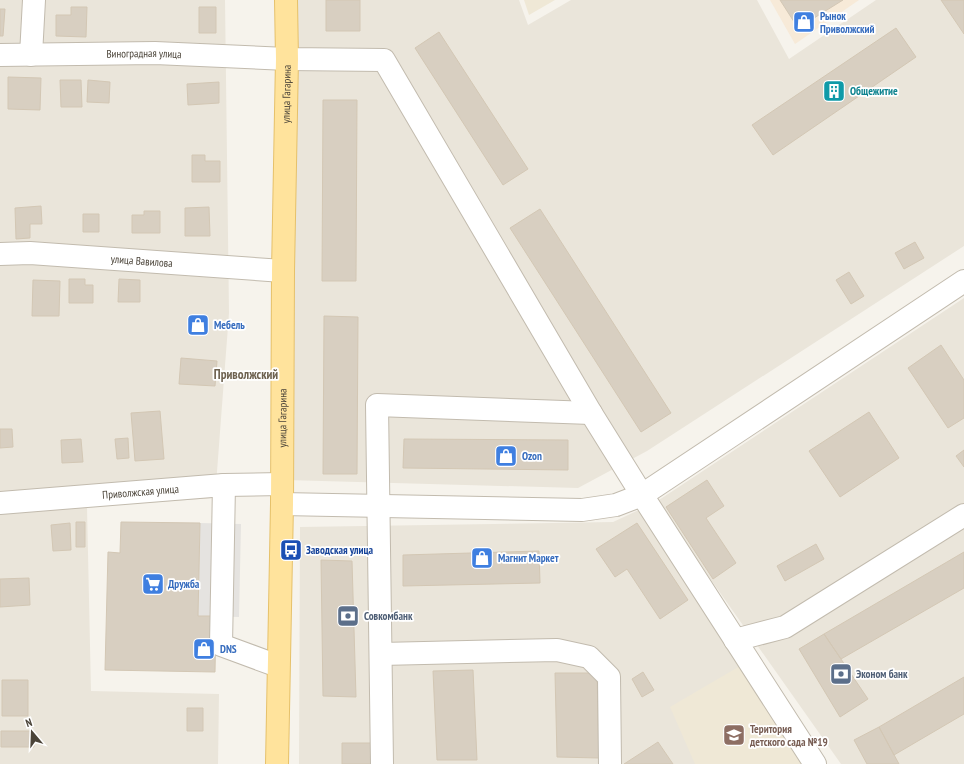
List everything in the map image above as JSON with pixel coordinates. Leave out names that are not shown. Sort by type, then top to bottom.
[{"type":"main road","name":"улица Гагарина","points":[[277,764],[282,494],[283,271],[287,59],[286,0]]},
{"type":"street","points":[[31,55],[34,0]]},
{"type":"street","name":"Виноградная улица","points":[[0,55],[155,53],[287,59],[384,60],[591,413]]},
{"type":"street","name":"улица Вавилова","points":[[0,254],[30,253],[283,271]]},
{"type":"street","name":"Приволжская улица","points":[[0,503],[224,485],[380,506],[582,510],[616,505],[642,496],[964,281]]},
{"type":"street","points":[[382,764],[380,506],[377,405],[591,413],[642,496],[815,764]]},
{"type":"street","points":[[224,485],[221,645],[278,666]]},
{"type":"street","points":[[735,640],[785,626],[964,515]]},
{"type":"street","points":[[381,654],[556,650],[589,656],[609,677],[610,764]]},
{"type":"shaded area","points":[[0,0],[225,0],[229,313],[215,498],[87,507],[91,691],[219,694],[218,764],[0,764]]},
{"type":"shaded area","points":[[289,0],[519,0],[528,25],[571,0],[757,0],[789,59],[876,0],[964,0],[964,246],[647,451],[578,488],[286,480]]},
{"type":"shaded area","points":[[524,0],[555,0],[529,15]]},
{"type":"shaded area","name":"Рынок Приволжский","points":[[770,0],[859,0],[795,44]]},
{"type":"shaded area","points":[[964,298],[964,764],[841,764],[656,502]]},
{"type":"shaded area","points":[[641,509],[820,764],[299,764],[300,527],[613,522]]},
{"type":"shaded area","points":[[200,523],[241,524],[239,617],[198,616]]},
{"type":"shaded area","name":"Територия детского сада №19","points":[[740,666],[804,764],[695,764],[670,707]]},
{"type":"building","points":[[326,0],[360,0],[360,31],[326,31]]},
{"type":"building","points":[[780,0],[843,0],[798,28]]},
{"type":"building","points":[[941,0],[964,0],[964,34]]},
{"type":"building","points":[[71,7],[87,7],[86,37],[56,36],[56,15],[71,15]]},
{"type":"building","points":[[199,7],[216,7],[216,33],[199,33]]},
{"type":"building","points":[[0,9],[5,9],[3,36],[0,36]]},
{"type":"building","name":"Общежитие","points":[[896,28],[916,57],[773,155],[752,125]]},
{"type":"building","points":[[439,32],[528,169],[503,185],[415,48]]},
{"type":"building","points":[[8,77],[41,78],[40,110],[8,109]]},
{"type":"building","points":[[60,80],[81,80],[82,107],[61,107]]},
{"type":"building","points":[[88,80],[110,82],[109,103],[87,102]]},
{"type":"building","points":[[219,82],[219,103],[188,105],[187,84]]},
{"type":"building","points":[[323,100],[357,100],[356,281],[322,281]]},
{"type":"building","points":[[192,155],[205,155],[205,161],[220,161],[220,182],[192,182]]},
{"type":"building","points":[[41,206],[42,224],[30,224],[30,238],[16,239],[15,208]]},
{"type":"building","points":[[209,207],[210,236],[185,236],[185,208]]},
{"type":"building","points":[[540,209],[671,413],[641,432],[510,228]]},
{"type":"building","points":[[144,211],[160,211],[160,233],[132,233],[132,215],[144,215]]},
{"type":"building","points":[[83,214],[99,214],[99,232],[83,232]]},
{"type":"building","points":[[915,242],[924,258],[904,269],[895,253]]},
{"type":"building","points":[[849,272],[864,296],[851,304],[836,280]]},
{"type":"building","points":[[69,279],[85,279],[85,285],[93,285],[93,303],[69,303]]},
{"type":"building","points":[[119,279],[140,280],[140,302],[118,302]]},
{"type":"building","points":[[33,280],[60,281],[59,316],[32,316]]},
{"type":"building","points":[[324,316],[358,317],[357,474],[323,474]]},
{"type":"building","points":[[941,345],[964,380],[964,418],[948,428],[908,368]]},
{"type":"building","points":[[181,358],[217,361],[215,386],[179,384]]},
{"type":"building","points":[[160,411],[164,459],[135,461],[131,413]]},
{"type":"building","points":[[869,412],[899,458],[840,497],[809,451]]},
{"type":"building","points":[[0,429],[12,429],[13,447],[0,448]]},
{"type":"building","points":[[128,438],[129,458],[117,459],[115,439]]},
{"type":"building","points":[[81,439],[83,462],[62,463],[61,440]]},
{"type":"building","points":[[404,439],[568,440],[568,470],[403,468]]},
{"type":"building","points":[[964,450],[964,467],[956,456]]},
{"type":"building","points":[[707,480],[724,506],[706,518],[736,563],[713,579],[666,507]]},
{"type":"building","points":[[76,522],[85,522],[85,547],[76,547]]},
{"type":"building","name":"Дружба","points":[[121,522],[200,523],[198,616],[216,616],[215,672],[105,670],[108,552],[120,553]]},
{"type":"building","points":[[70,523],[71,550],[53,551],[51,525]]},
{"type":"building","points":[[637,523],[688,600],[660,619],[627,569],[615,577],[596,549]]},
{"type":"building","points":[[816,544],[824,559],[785,581],[777,566]]},
{"type":"building","points":[[539,551],[540,583],[403,586],[403,555]]},
{"type":"building","points":[[964,552],[964,588],[841,659],[824,634]]},
{"type":"building","points":[[321,560],[352,561],[356,697],[323,696]]},
{"type":"building","points":[[29,578],[30,605],[0,607],[0,579]]},
{"type":"building","points":[[824,634],[868,699],[840,717],[799,649]]},
{"type":"building","points":[[473,670],[477,760],[437,760],[433,671]]},
{"type":"building","points":[[643,672],[654,690],[642,697],[632,679]]},
{"type":"building","points":[[555,673],[597,673],[599,758],[557,757]]},
{"type":"building","points":[[964,677],[964,714],[894,755],[879,727]]},
{"type":"building","points":[[2,680],[28,680],[28,716],[2,716]]},
{"type":"building","points":[[187,708],[203,708],[203,731],[187,731]]},
{"type":"building","points":[[879,727],[899,764],[867,764],[854,740]]},
{"type":"building","points":[[1,731],[34,731],[34,747],[1,747]]},
{"type":"building","points":[[658,742],[673,764],[624,764]]},
{"type":"building","points":[[342,743],[375,743],[375,764],[342,764]]},
{"type":"place","name":"Рынок Приволжский","points":[[804,22]]},
{"type":"place","name":"Общежитие","points":[[834,91]]},
{"type":"place","name":"Мебель","points":[[198,325]]},
{"type":"place","name":"Ozon","points":[[506,456]]},
{"type":"place","name":"Заводская улица","points":[[291,550]]},
{"type":"place","name":"Магнит Маркет","points":[[482,558]]},
{"type":"place","name":"Дружба","points":[[153,584]]},
{"type":"place","name":"Совкомбанк","points":[[348,616]]},
{"type":"place","name":"DNS","points":[[204,649]]},
{"type":"place","name":"Эконом банк","points":[[841,674]]},
{"type":"place","name":"Територия детского сада №19","points":[[734,735]]},
{"type":"district","name":"Приволжский","points":[[246,374]]}]
